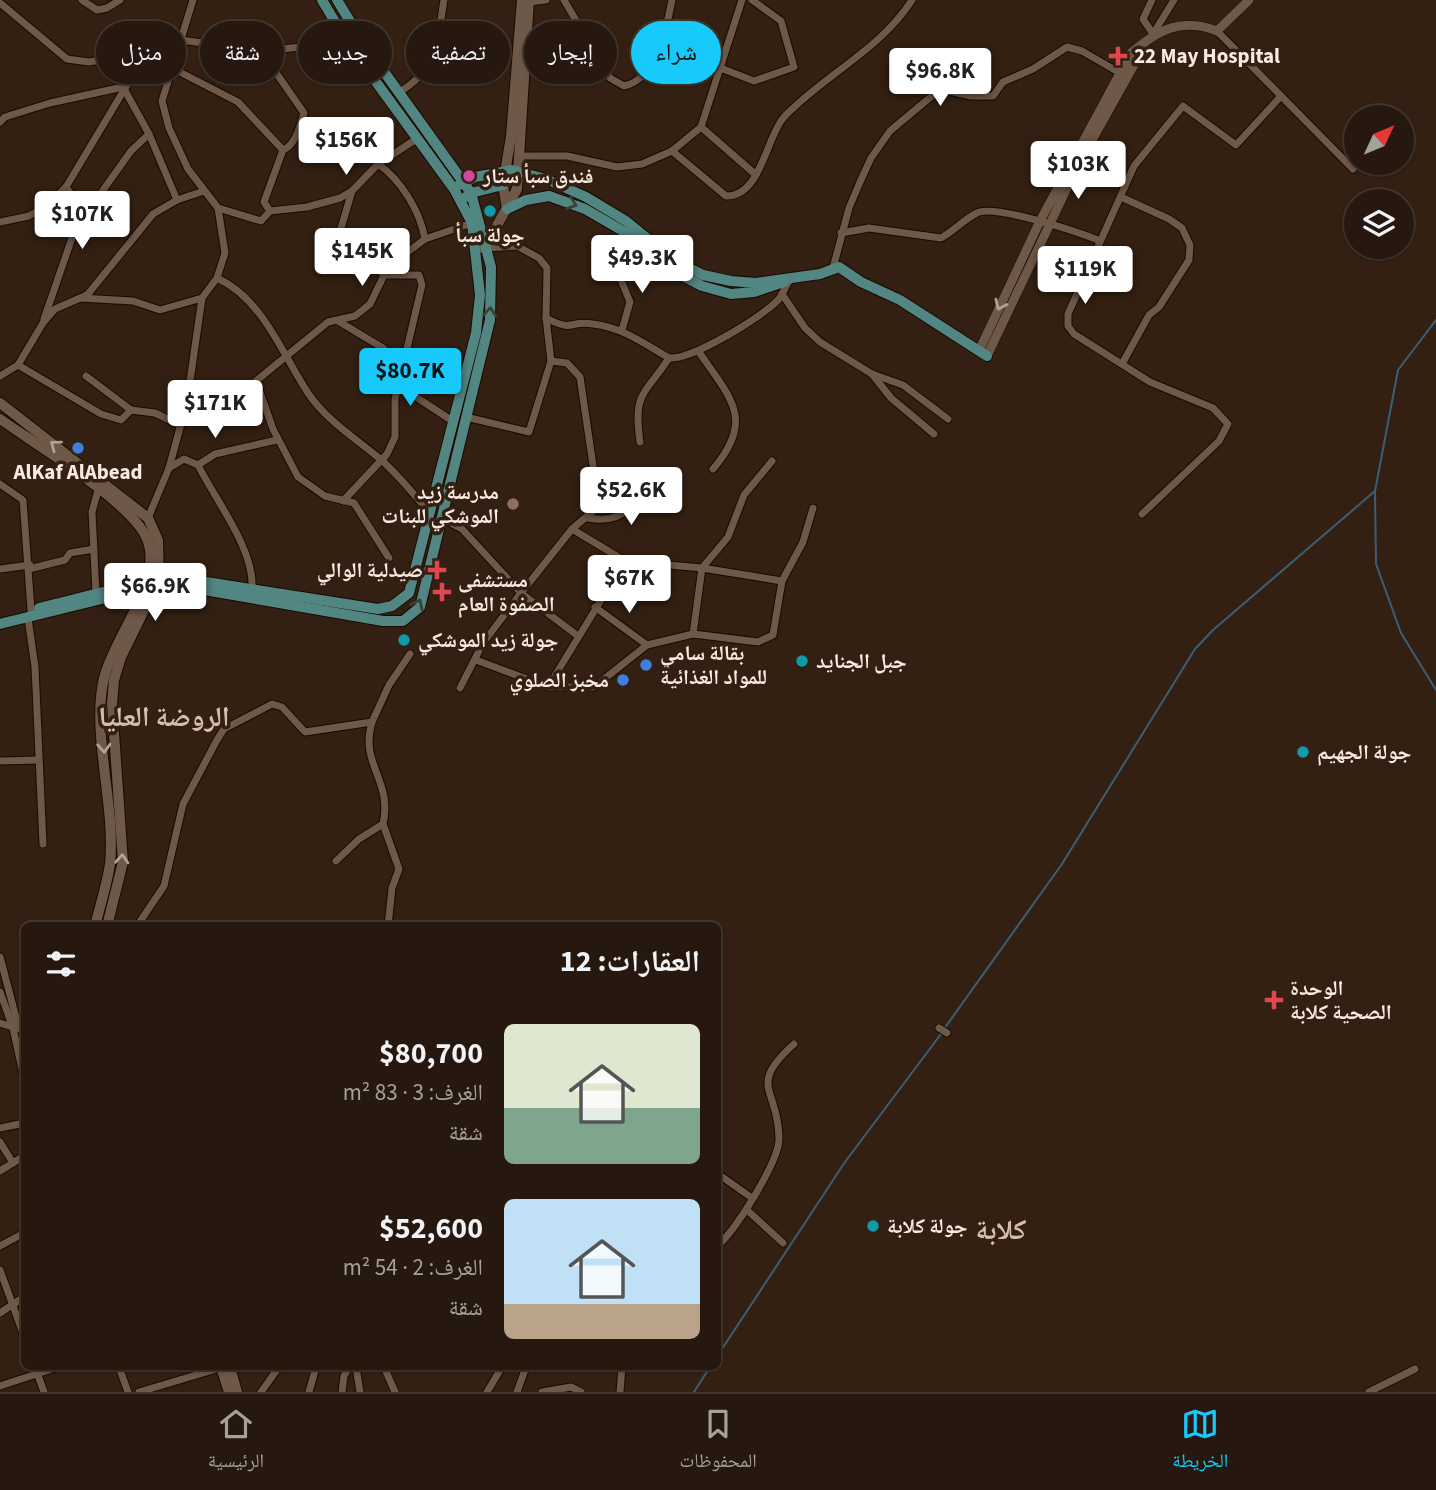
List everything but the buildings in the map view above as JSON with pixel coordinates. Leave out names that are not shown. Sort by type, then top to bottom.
[{"type":"main road","points":[[322,0],[334,21]]},
{"type":"main road","points":[[337,0],[350,21]]},
{"type":"main road","points":[[475,252],[486,244],[517,189],[526,1]]},
{"type":"main road","points":[[507,209],[503,185],[526,1]]},
{"type":"main road","points":[[96,922],[110,863],[102,705],[104,679],[141,593],[154,582],[383,621],[403,621],[420,607],[436,516],[476,332],[481,295],[472,223],[461,201],[458,185],[392,81]]},
{"type":"main road","points":[[0,624],[96,593],[175,577],[378,608],[392,607],[409,593],[466,417],[490,320],[491,267],[471,193],[458,185],[418,138],[378,84]]},
{"type":"main road","points":[[458,185],[518,171],[586,197],[625,221],[675,261],[703,275],[756,283],[820,274],[839,267],[860,282],[900,300],[983,354]]},
{"type":"main road","points":[[461,201],[471,193],[503,185]]},
{"type":"main road","points":[[507,209],[526,200],[548,197],[585,209],[628,234],[677,273],[702,286],[731,294],[779,286],[789,278]]},
{"type":"main road","points":[[0,403],[148,518],[158,540],[154,582],[121,657],[114,680],[113,704],[123,862],[108,922]]},
{"type":"main road","points":[[0,419],[98,489],[142,527],[152,556],[154,582]]},
{"type":"main road","points":[[0,617],[30,614],[126,593],[141,593]]},
{"type":"main road","points":[[223,1370],[229,1392]]},
{"type":"main road","points":[[231,1370],[237,1392]]},
{"type":"street","points":[[82,0],[97,9],[107,8],[120,0]]},
{"type":"street","points":[[186,23],[193,0]]},
{"type":"street","points":[[400,92],[422,77],[431,66],[444,3],[436,0]]},
{"type":"street","points":[[526,1],[545,0]]},
{"type":"street","points":[[564,0],[610,78],[624,86],[635,82],[654,60],[672,0]]},
{"type":"street","points":[[721,59],[742,0]]},
{"type":"street","points":[[721,68],[754,81],[794,66],[780,21],[752,0]]},
{"type":"street","points":[[672,151],[726,196],[740,194],[756,175],[784,117],[851,64],[891,27],[912,0]]},
{"type":"street","points":[[1152,0],[1143,19],[1153,34]]},
{"type":"street","points":[[983,354],[1053,222],[1077,167],[1137,56],[1174,0]]},
{"type":"street","points":[[1217,31],[1249,0]]},
{"type":"street","points":[[0,4],[67,60],[96,61]]},
{"type":"street","points":[[983,354],[1040,221],[1131,53],[1153,34],[1171,26],[1187,24],[1217,31],[1344,161]]},
{"type":"street","points":[[833,268],[841,233],[871,158],[890,131],[933,95],[949,91],[971,96],[993,96],[1003,82],[1033,69],[1067,47],[1082,51],[1120,73]]},
{"type":"street","points":[[186,75],[238,102],[283,150]]},
{"type":"street","points":[[0,222],[29,216],[46,206],[66,187],[125,84]]},
{"type":"street","points":[[148,518],[169,468],[187,402],[202,298],[217,278],[225,253],[218,208],[188,169],[169,128],[162,101],[167,84]]},
{"type":"street","points":[[270,211],[264,202],[283,150],[288,148],[296,136],[304,113],[284,84]]},
{"type":"street","points":[[520,156],[566,156],[617,167],[642,164],[672,151],[701,127],[713,84]]},
{"type":"street","points":[[0,122],[5,117],[50,103],[123,87]]},
{"type":"street","points":[[123,87],[149,134],[177,200]]},
{"type":"street","points":[[1142,514],[1219,441],[1228,425],[1213,408],[1150,382],[1074,334],[1068,326],[1068,314],[1098,240],[1134,166],[1183,106],[1236,145],[1281,96]]},
{"type":"street","points":[[701,127],[756,175]]},
{"type":"street","points":[[82,209],[91,207],[131,151],[149,134]]},
{"type":"street","points":[[218,208],[261,221],[270,211],[307,207],[352,191],[378,164],[418,138]]},
{"type":"street","points":[[378,164],[407,197],[418,215],[425,239]]},
{"type":"street","points":[[66,187],[82,209]]},
{"type":"street","points":[[0,376],[18,365],[43,323],[55,309],[89,294],[153,214],[177,200],[204,191]]},
{"type":"street","points":[[343,502],[381,460],[395,437],[395,399],[422,279],[419,275],[384,275],[368,259],[349,251],[339,235],[352,191]]},
{"type":"street","points":[[1121,197],[1169,219],[1182,228],[1190,245],[1189,260],[1159,307],[1149,314],[1122,364]]},
{"type":"street","points":[[43,323],[82,209]]},
{"type":"street","points":[[841,233],[869,228],[930,239],[941,238],[977,212],[989,210],[1053,222],[1098,240]]},
{"type":"street","points":[[389,558],[354,503],[325,496],[298,477],[277,440],[256,381],[328,322],[355,316],[370,304],[388,267],[425,239],[472,223]]},
{"type":"street","points":[[466,417],[529,432],[551,361],[546,318],[547,268],[539,258],[517,246],[486,244]]},
{"type":"street","points":[[614,264],[630,302],[622,330]]},
{"type":"street","points":[[217,278],[232,284],[251,302],[310,396],[336,424],[381,460],[436,516],[462,529],[521,593],[578,636]]},
{"type":"street","points":[[640,442],[636,418],[641,394],[669,358],[699,352],[762,313],[782,294],[789,278]]},
{"type":"street","points":[[782,294],[805,328],[820,342],[872,374],[903,384],[948,419]]},
{"type":"street","points":[[80,298],[133,301],[160,310],[202,298]]},
{"type":"street","points":[[546,318],[564,328],[592,323],[622,330],[669,358]]},
{"type":"street","points":[[338,321],[383,348],[396,365],[400,380],[413,395],[455,423]]},
{"type":"street","points":[[699,352],[730,397],[736,416],[736,434],[727,452],[713,468]]},
{"type":"street","points":[[460,688],[483,643],[521,593],[572,529],[599,506],[580,377],[567,363],[551,361]]},
{"type":"street","points":[[18,365],[101,414],[121,420],[131,410]]},
{"type":"street","points":[[872,374],[891,398],[934,433]]},
{"type":"street","points":[[86,376],[131,410],[155,413],[180,425]]},
{"type":"street","points":[[198,465],[215,454],[277,440]]},
{"type":"street","points":[[169,468],[184,459],[198,465],[218,504],[244,545],[254,573],[252,589]]},
{"type":"street","points":[[693,635],[702,568],[728,537],[744,495],[772,461]]},
{"type":"street","points":[[0,484],[23,500],[35,667],[43,844]]},
{"type":"street","points":[[96,593],[92,512],[98,489]]},
{"type":"street","points":[[588,518],[608,521],[624,516],[639,502],[673,502]]},
{"type":"street","points":[[475,660],[548,687],[594,687],[647,645],[693,635],[758,642],[767,640],[773,635],[782,581],[803,542],[813,508]]},
{"type":"street","points":[[572,529],[625,561],[702,568],[782,581]]},
{"type":"street","points":[[0,569],[29,567],[66,559],[70,553],[94,549]]},
{"type":"street","points":[[548,687],[625,561]]},
{"type":"street","points":[[596,607],[647,645]]},
{"type":"street","points":[[388,922],[392,888],[399,869],[383,824],[384,788],[367,744],[372,723],[389,685],[410,654]]},
{"type":"street","points":[[140,922],[164,886],[183,804],[224,729],[272,704],[282,707],[305,732],[372,723]]},
{"type":"street","points":[[0,761],[38,760]]},
{"type":"street","points":[[336,861],[359,839],[383,824]]},
{"type":"street","points":[[0,957],[19,1029],[0,1023]]},
{"type":"street","points":[[0,992],[13,1028],[21,1064]]},
{"type":"street","points":[[939,1028],[947,1033]]},
{"type":"street","points":[[721,1241],[747,1210],[777,1151],[779,1139],[767,1076],[773,1062],[794,1044]]},
{"type":"street","points":[[0,1128],[21,1124]]},
{"type":"street","points":[[0,1142],[13,1163]]},
{"type":"street","points":[[0,1171],[21,1158]]},
{"type":"street","points":[[721,1176],[752,1198]]},
{"type":"street","points":[[747,1210],[783,1243]]},
{"type":"street","points":[[0,1246],[21,1235]]},
{"type":"street","points":[[0,1270],[21,1326]]},
{"type":"street","points":[[0,1313],[21,1299]]},
{"type":"street","points":[[1369,1392],[1415,1369]]},
{"type":"street","points":[[0,1386],[36,1370],[44,1392]]},
{"type":"street","points":[[120,1370],[128,1392]]},
{"type":"street","points":[[139,1392],[212,1370]]},
{"type":"street","points":[[262,1392],[277,1370]]},
{"type":"street","points":[[309,1392],[315,1370]]},
{"type":"street","points":[[342,1392],[347,1370]]},
{"type":"street","points":[[356,1370],[360,1392]]},
{"type":"street","points":[[385,1370],[395,1392]]},
{"type":"street","points":[[487,1392],[500,1370]]},
{"type":"street","points":[[517,1392],[525,1370]]},
{"type":"street","points":[[620,1392],[622,1370]]},
{"type":"street","points":[[542,1392],[571,1387],[581,1392]]},
{"type":"waterway","points":[[1436,320],[1398,370],[1375,491],[1376,564],[1401,633],[1436,690]]},
{"type":"waterway","points":[[944,1029],[1062,864],[1195,649],[1213,630],[1375,491]]},
{"type":"waterway","points":[[721,1350],[845,1162],[941,1034]]},
{"type":"waterway","points":[[694,1392],[708,1370]]},
{"type":"place","name":"22 May Hospital","points":[[1118,56]]},
{"type":"place","name":"فندق سبأ ستار","points":[[469,176]]},
{"type":"place","name":"جولة سبأ","points":[[490,211]]},
{"type":"place","name":"AlKaf AlAbead","points":[[78,448]]},
{"type":"place","name":"مدرسة زيد الموشكي للبنات","points":[[513,504]]},
{"type":"place","name":"صيدلية الوالي","points":[[437,570]]},
{"type":"place","name":"مستشفى الصفوة العام","points":[[442,592]]},
{"type":"place","name":"جولة زيد الموشكي","points":[[404,640]]},
{"type":"place","name":"جبل الجنايد","points":[[802,661]]},
{"type":"place","name":"بقالة سامي للمواد الغذائية","points":[[646,665]]},
{"type":"place","name":"مخبز الصلوي","points":[[623,680]]},
{"type":"place","name":"جولة الجهيم","points":[[1303,752]]},
{"type":"place","name":"الوحدة الصحية كلابة","points":[[1274,1000]]},
{"type":"place","name":"جولة كلابة","points":[[873,1226]]},
{"type":"district","name":"الروضة العليا","points":[[164,717]]},
{"type":"district","name":"كلابة","points":[[1001,1230]]}]
